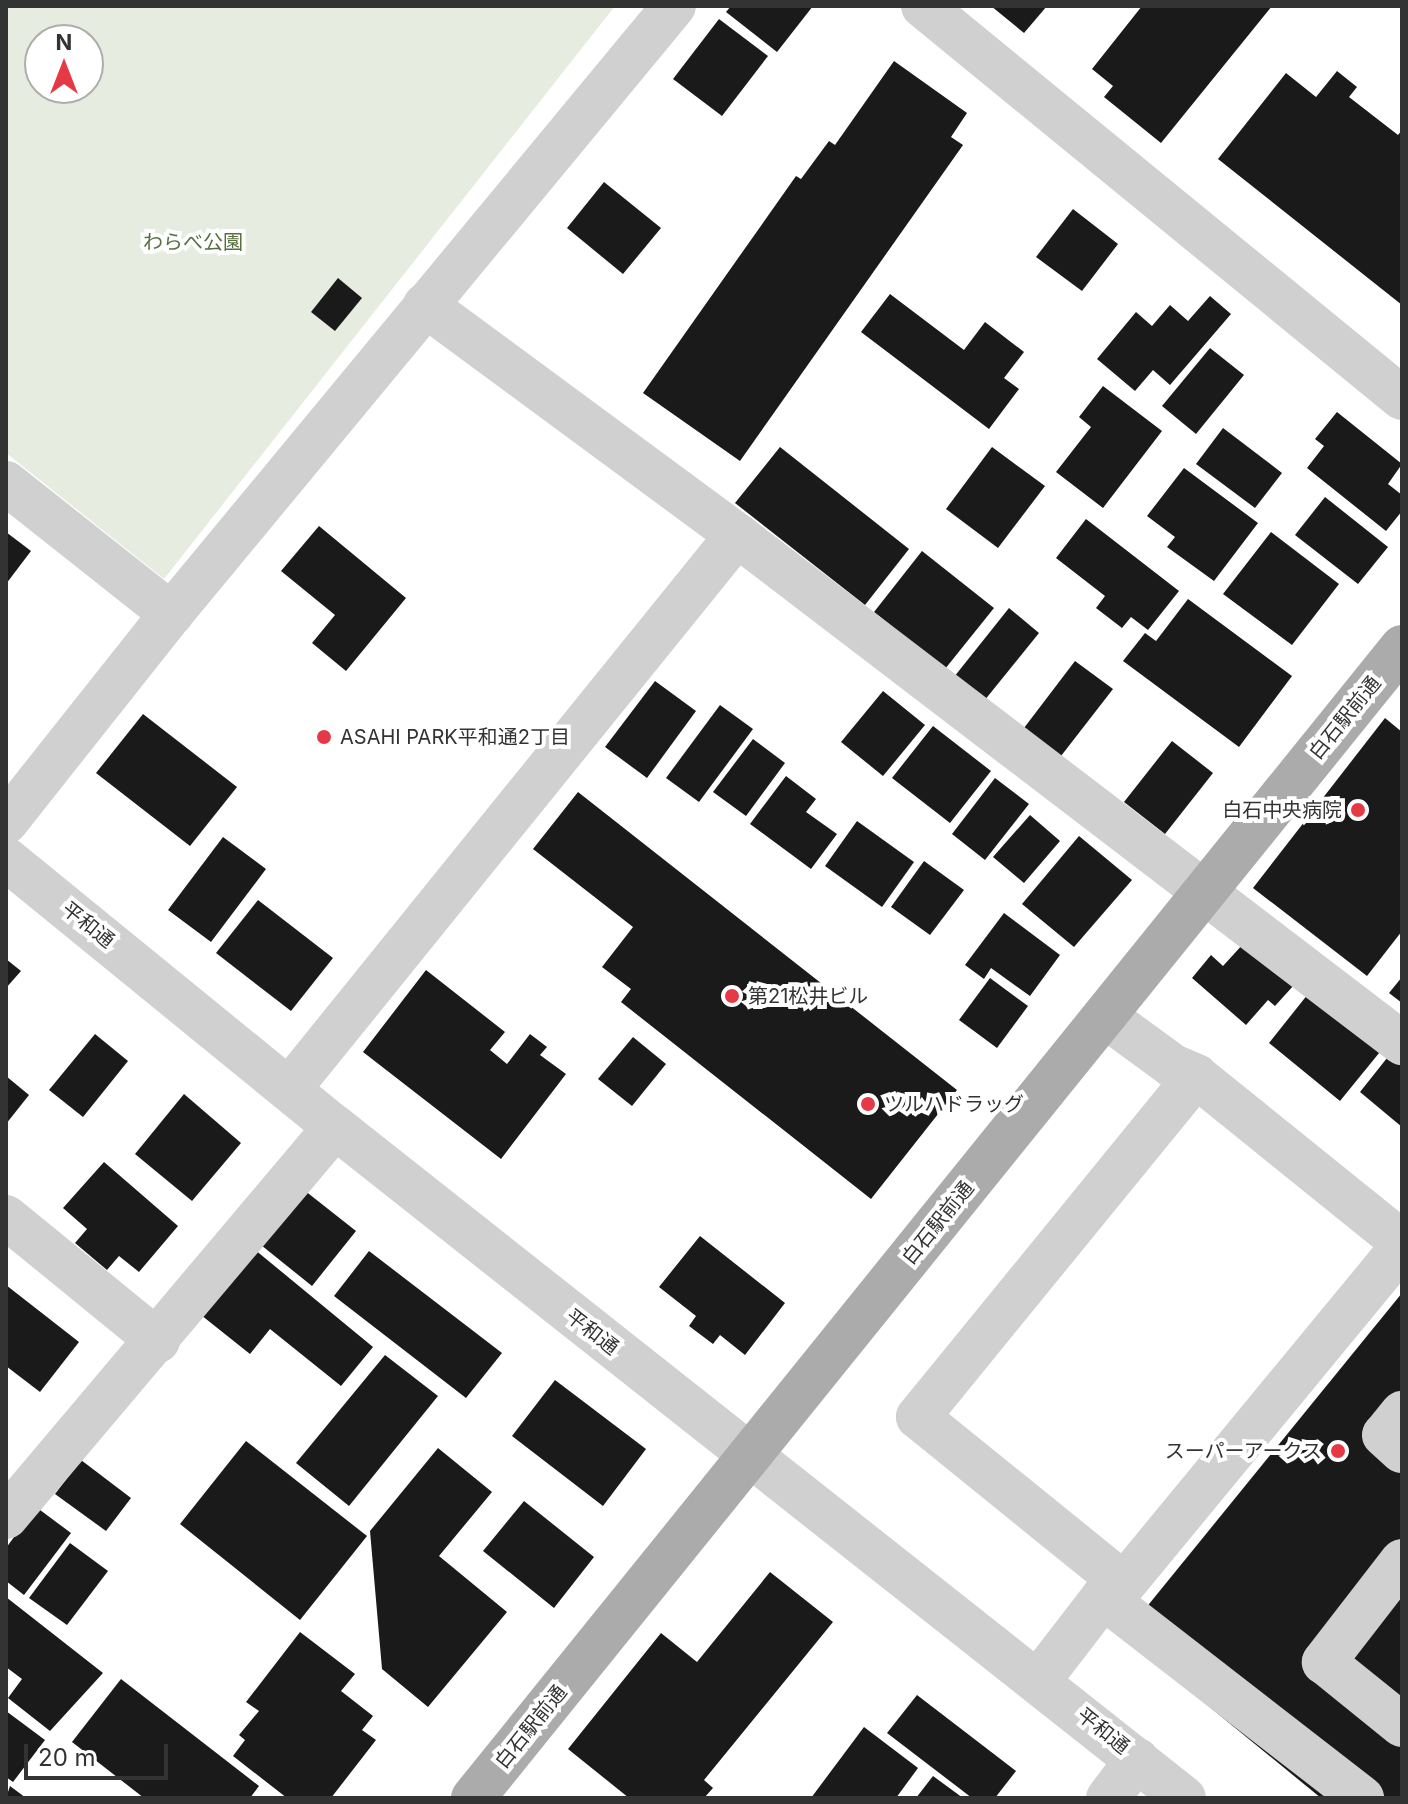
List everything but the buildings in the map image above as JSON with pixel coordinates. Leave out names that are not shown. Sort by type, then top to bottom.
[{"type":"main road","name":"白石駅前通","points":[[473,1798],[1402,647]]},
{"type":"street","points":[[6,822],[171,614],[674,6]]},
{"type":"street","points":[[923,6],[1402,398]]},
{"type":"street","points":[[425,305],[737,535],[1402,1043]]},
{"type":"street","points":[[6,483],[171,614]]},
{"type":"street","points":[[290,1088],[737,535]]},
{"type":"street","name":"平和通","points":[[6,859],[335,1127],[749,1457],[1040,1679],[1184,1798]]},
{"type":"street","points":[[1040,1679],[1110,1588],[1124,1584],[1402,1244],[1196,1076],[1173,1066],[1106,1017]]},
{"type":"street","points":[[1196,1076],[918,1417],[1110,1588],[1147,1631],[1362,1798]]},
{"type":"street","points":[[6,1517],[158,1341],[335,1127]]},
{"type":"street","points":[[6,1217],[158,1341]]},
{"type":"street","points":[[1402,1413],[1384,1435],[1402,1451]]},
{"type":"street","points":[[1402,1561],[1324,1662],[1402,1725]]},
{"type":"street","points":[[1108,1798],[1137,1760]]},
{"type":"green space","name":"わらべ公園","points":[[6,6],[615,6],[164,579],[6,453]]},
{"type":"place","name":"ASAHI PARK平和通2丁目","points":[[324,737]]},
{"type":"place","name":"白石中央病院","points":[[1358,810]]},
{"type":"place","name":"第21松井ビル","points":[[732,996]]},
{"type":"place","name":"ツルハドラッグ","points":[[868,1104]]},
{"type":"place","name":"スーパーアークス","points":[[1338,1451]]}]
